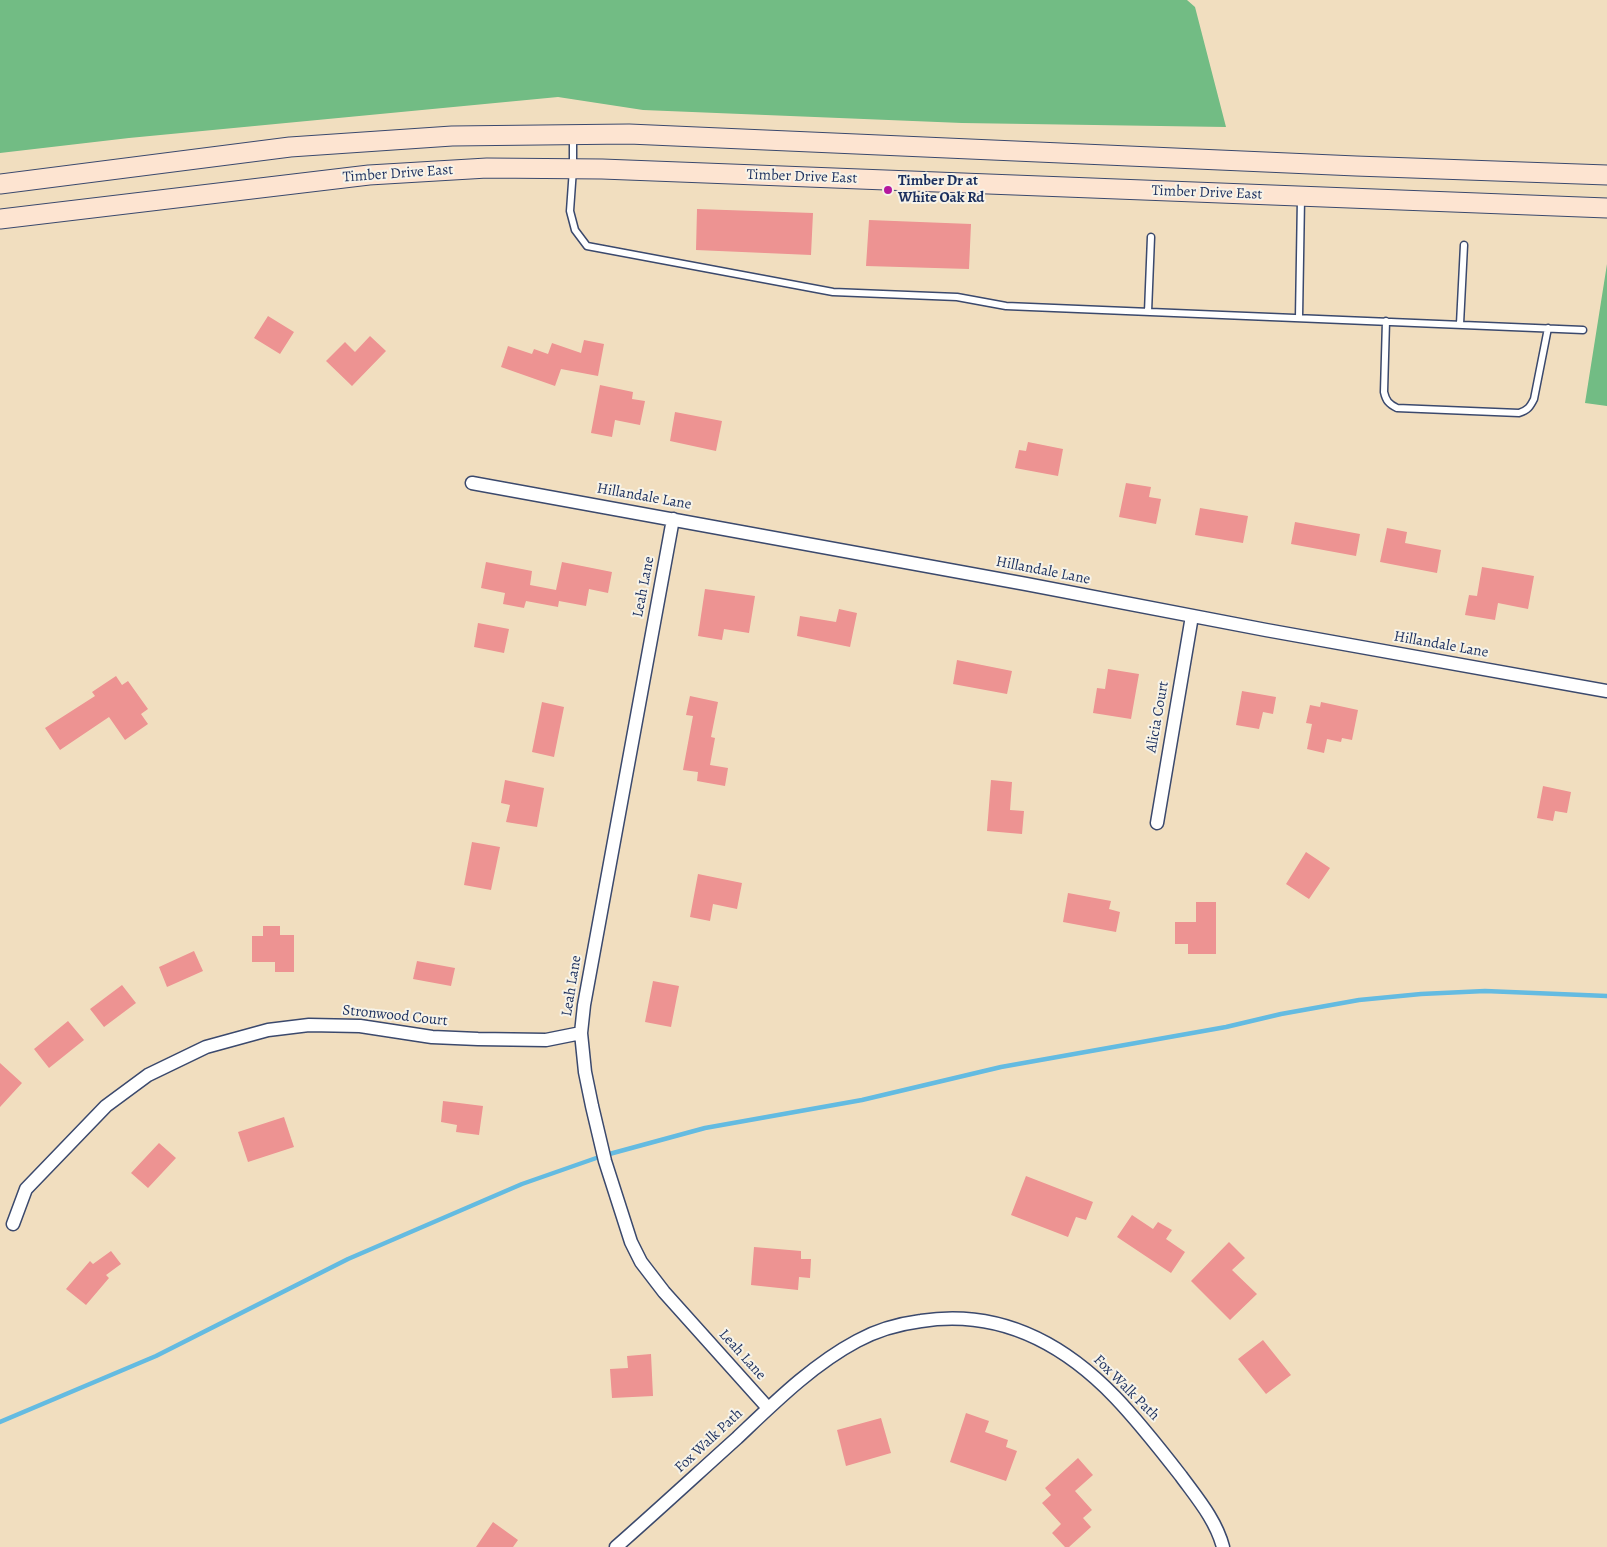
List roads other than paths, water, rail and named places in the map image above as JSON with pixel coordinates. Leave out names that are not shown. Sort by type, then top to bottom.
[{"type":"main road","points":[[0,184],[290,147],[452,136],[573,134],[639,134],[1607,175]]},
{"type":"main road","name":"Timber Drive East","points":[[0,219],[369,175],[487,168],[573,168],[1607,208]]},
{"type":"main road","points":[[1448,201],[1607,196]]},
{"type":"street","name":"Hillandale Lane","points":[[472,483],[1607,691]]},
{"type":"street","name":"Leah Lane","points":[[674,519],[584,1005],[581,1034],[585,1072],[604,1161],[631,1242],[641,1262],[664,1292],[768,1408]]},
{"type":"street","name":"Alicia Court","points":[[1157,823],[1192,616]]},
{"type":"street","name":"Stronwood Court","points":[[13,1224],[26,1190],[106,1106],[148,1075],[206,1047],[268,1030],[309,1025],[360,1026],[432,1037],[478,1040],[546,1040],[581,1034]]},
{"type":"street","name":"Fox Walk Path","points":[[616,1547],[768,1408],[828,1358],[858,1340],[884,1329],[932,1319],[960,1318],[989,1321],[1010,1326],[1034,1336],[1071,1357],[1100,1381],[1152,1437],[1203,1506],[1214,1524],[1223,1547]]},
{"type":"lane","points":[[573,134],[570,211],[575,230],[587,246],[833,292],[958,298],[1006,306],[1582,330]]},
{"type":"lane","points":[[1299,318],[1301,197]]},
{"type":"lane","points":[[1148,312],[1151,237]]},
{"type":"lane","points":[[1460,324],[1464,245]]},
{"type":"lane","points":[[1386,321],[1384,392],[1389,404],[1397,408],[1520,413],[1527,410],[1534,399],[1548,328]]},
{"type":"waterway","points":[[0,1422],[156,1356],[348,1259],[522,1184],[602,1156],[705,1128],[862,1100],[1001,1067],[1226,1027],[1281,1014],[1359,1000],[1421,994],[1485,991],[1607,996]]},
{"type":"place","name":"Timber Dr at White Oak Rd","points":[[888,190]]}]
